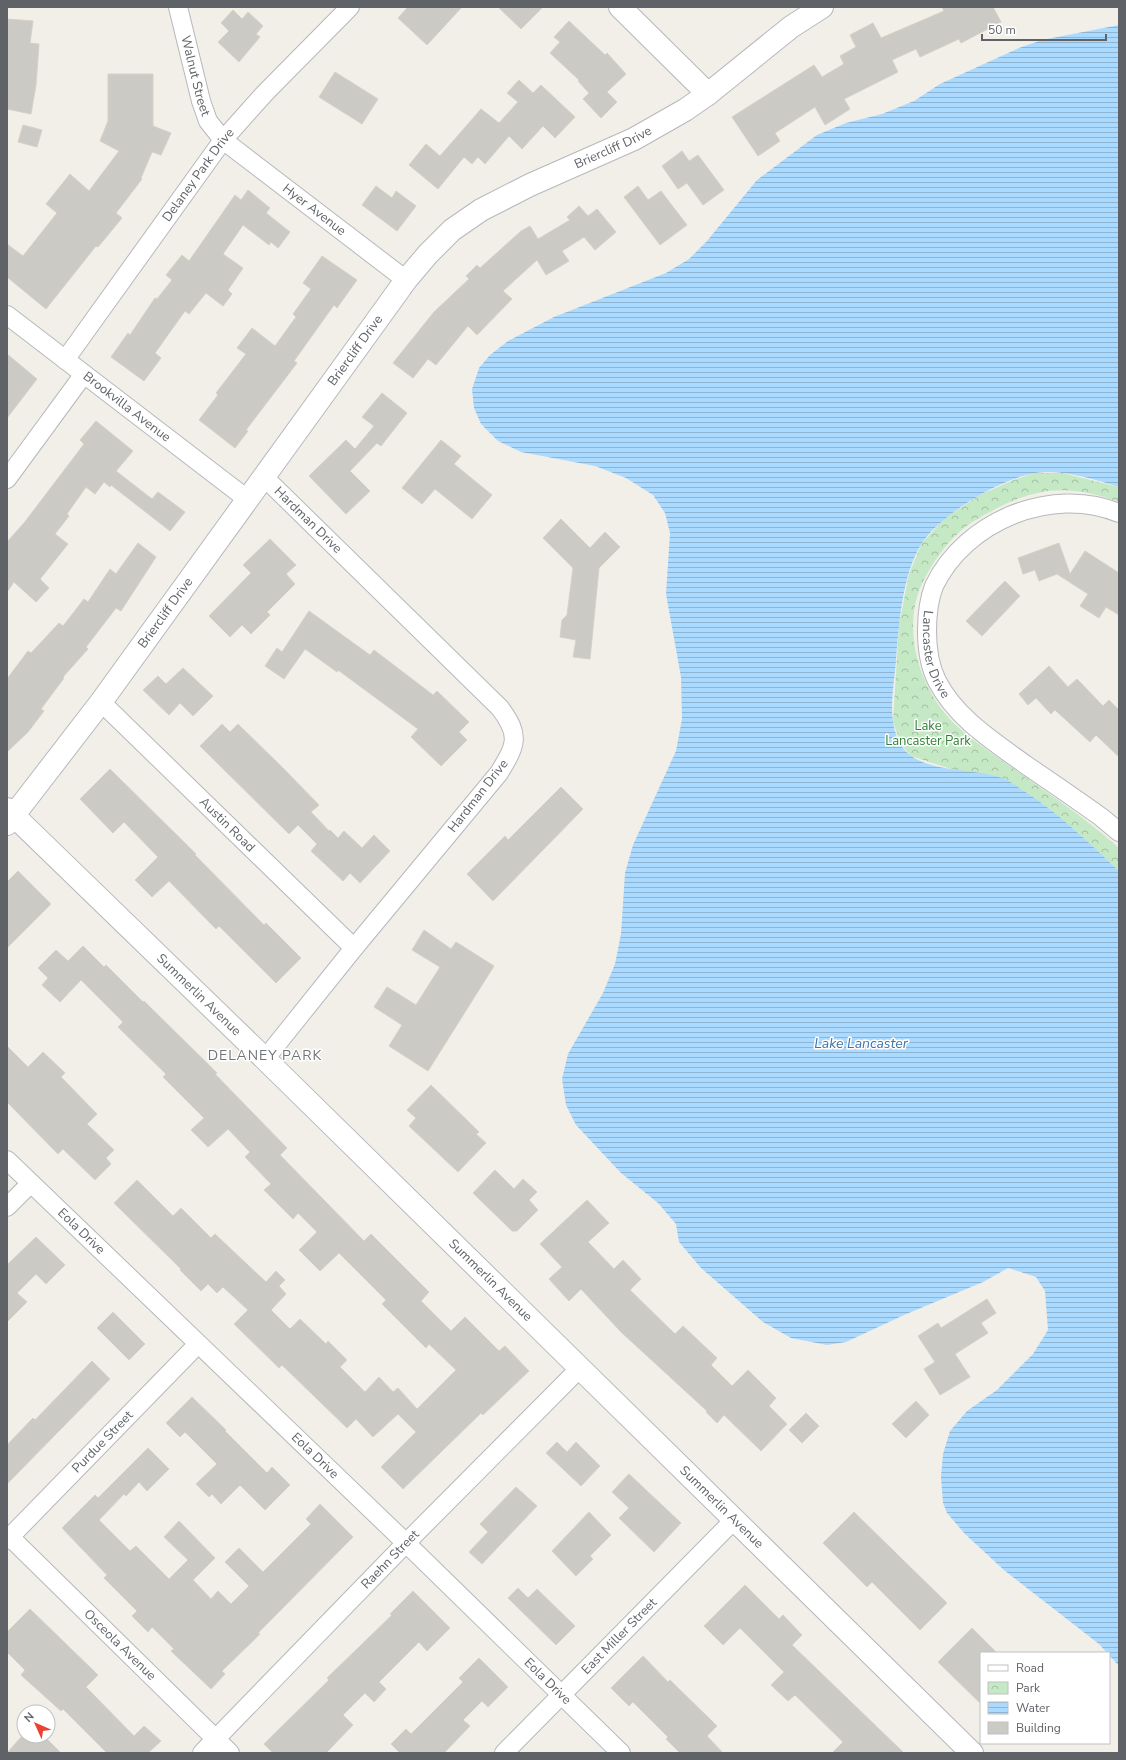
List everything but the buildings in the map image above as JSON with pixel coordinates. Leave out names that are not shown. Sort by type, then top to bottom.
[{"type":"street","name":"Walnut Street","points":[[178,7],[201,101],[208,121],[223,140]]},
{"type":"street","name":"Delaney Park Drive","points":[[65,360],[223,140],[265,93],[350,7]]},
{"type":"street","points":[[620,7],[708,94]]},
{"type":"street","name":"Briercliff Drive","points":[[9,816],[101,702],[406,280],[428,254],[452,230],[481,210],[530,185],[634,139],[708,94],[791,27],[822,7]]},
{"type":"street","name":"Hyer Avenue","points":[[223,140],[406,280]]},
{"type":"street","name":"Brookvilla Avenue","points":[[7,315],[247,499]]},
{"type":"street","points":[[7,479],[84,374]]},
{"type":"street","name":"Hardman Drive","points":[[263,476],[500,708],[511,723],[515,736],[510,755],[499,774],[354,948],[265,1059]]},
{"type":"street","name":"Lancaster Drive","points":[[1119,513],[1106,508],[1077,503],[1039,506],[1004,517],[972,538],[946,566],[934,588],[927,620],[927,652],[936,680],[954,706],[980,732],[1101,817],[1119,832]]},
{"type":"street","name":"Austin Road","points":[[101,702],[354,948]]},
{"type":"street","name":"Summerlin Avenue","points":[[9,816],[265,1059],[972,1753]]},
{"type":"street","name":"Eola Drive","points":[[7,1160],[406,1543],[620,1753]]},
{"type":"street","points":[[7,1206],[31,1183]]},
{"type":"street","name":"Purdue Street","points":[[9,1538],[198,1344]]},
{"type":"street","name":"Raehn Street","points":[[202,1753],[406,1543],[580,1368]]},
{"type":"street","name":"East Miller Street","points":[[504,1753],[735,1519]]},
{"type":"street","name":"Osceola Avenue","points":[[9,1538],[230,1753]]},
{"type":"green space","name":"Lake Lancaster Park","points":[[1034,473],[1062,473],[1119,487],[1119,502],[1079,491],[1061,490],[1044,492],[1010,502],[993,510],[965,527],[948,544],[932,565],[917,597],[913,627],[917,657],[927,686],[950,719],[976,742],[1080,816],[1119,848],[1119,871],[1079,834],[1043,804],[1006,780],[951,769],[911,756],[901,744],[893,722],[899,625],[909,574],[922,543],[945,518],[978,496],[1011,481]]},
{"type":"water","name":"Lake Lancaster","points":[[1119,25],[1119,487],[1088,478],[1056,472],[1035,473],[1005,482],[972,499],[931,532],[915,555],[906,584],[900,615],[892,714],[896,735],[901,745],[910,755],[921,762],[935,766],[980,773],[1007,780],[1040,802],[1063,820],[1119,871],[1119,1666],[1110,1656],[1110,1652],[1106,1652],[1099,1644],[1005,1571],[965,1534],[947,1513],[943,1503],[941,1477],[943,1454],[950,1431],[967,1411],[997,1390],[1033,1354],[1048,1330],[1045,1291],[1036,1277],[1008,1268],[983,1282],[904,1315],[846,1342],[827,1345],[791,1338],[763,1322],[701,1268],[679,1242],[676,1224],[658,1203],[621,1173],[576,1125],[566,1105],[562,1079],[568,1054],[603,993],[615,964],[621,934],[625,873],[633,845],[676,751],[682,719],[681,677],[666,594],[670,533],[665,513],[653,495],[626,478],[595,466],[521,452],[498,441],[481,424],[474,408],[472,389],[479,368],[490,355],[508,341],[554,317],[666,273],[689,259],[707,241],[757,180],[817,135],[846,123],[882,114],[914,101],[940,84],[1019,48],[1042,40]]},
{"type":"district","name":"DELANEY PARK","points":[[265,1055]]}]
